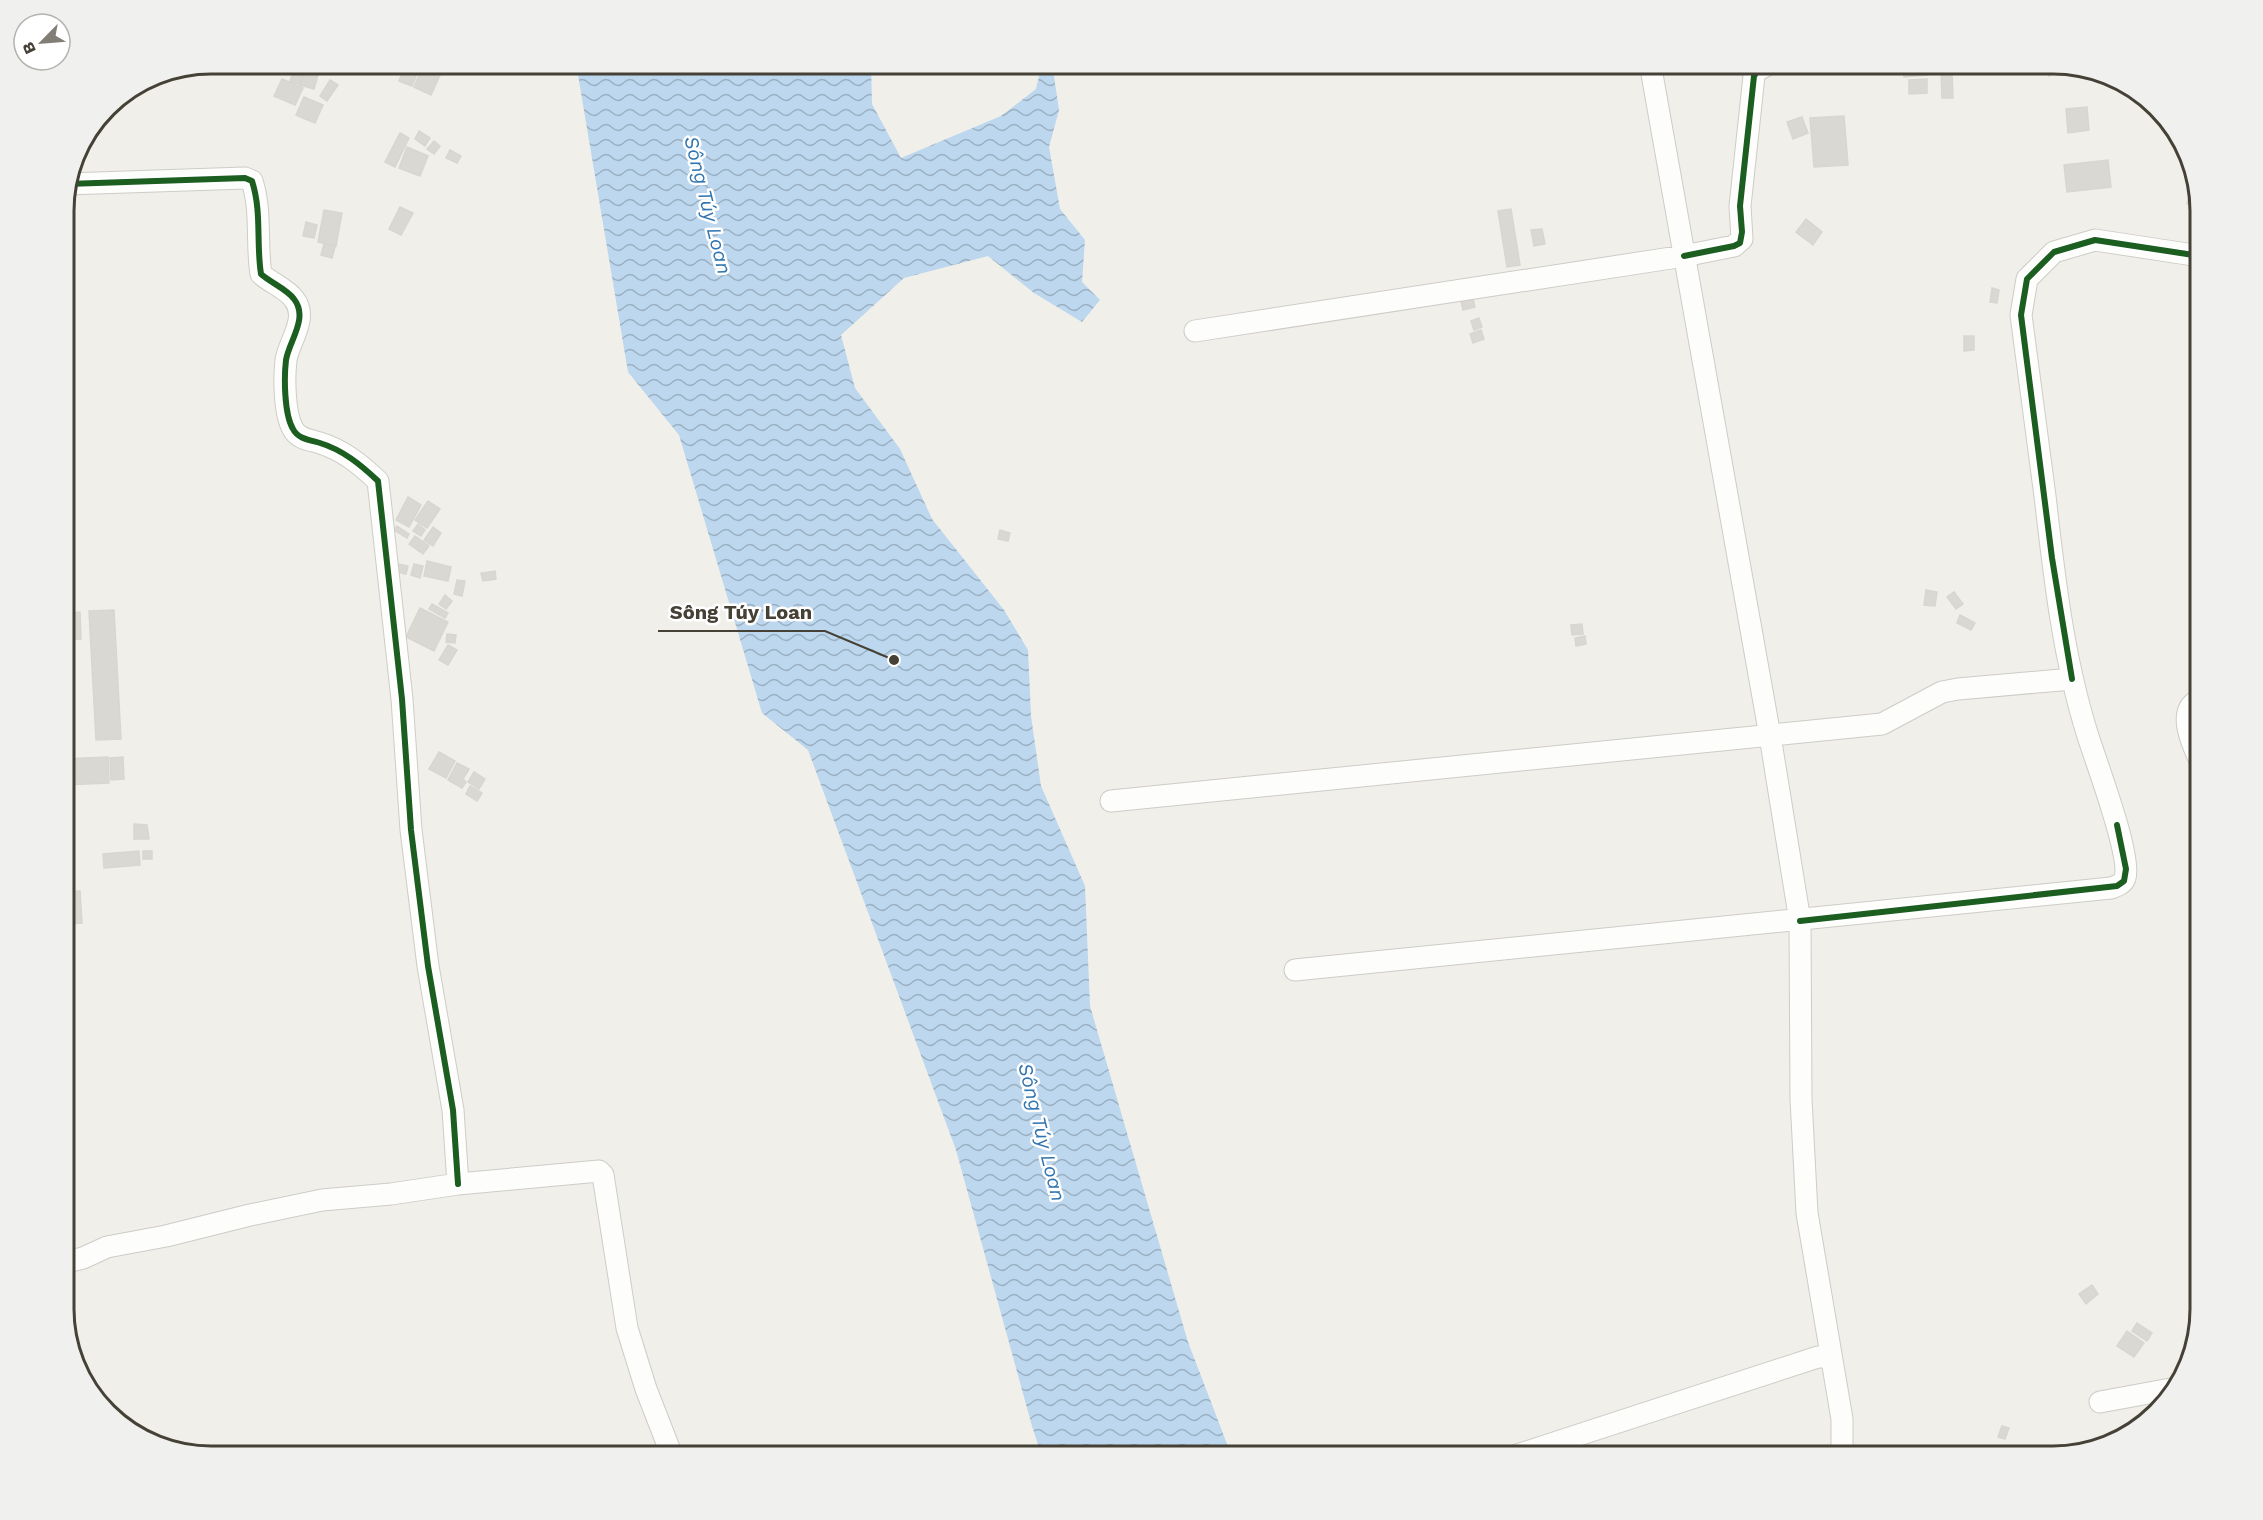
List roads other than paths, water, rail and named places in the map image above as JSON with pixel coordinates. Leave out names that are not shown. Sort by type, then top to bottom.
[{"type":"street","points":[[1652,74],[1770,736],[1800,921],[1801,1099],[1808,1213],[1842,1419],[1842,1446]]},
{"type":"street","points":[[1195,331],[1684,256],[1734,246],[1740,243],[1742,232],[1740,206],[1755,74]]},
{"type":"street","points":[[77,184],[245,178],[252,181],[259,210],[261,274],[294,298],[299,308],[299,323],[286,359],[288,413],[293,429],[299,437],[333,447],[366,469],[378,481],[402,699],[411,830],[428,966],[453,1110],[458,1184]]},
{"type":"street","points":[[1295,970],[1800,921],[2117,886],[2124,880],[2126,869],[2117,825],[2086,733],[2072,679],[2052,558],[2021,315],[2027,279],[2055,252],[2095,240],[2190,254]]},
{"type":"street","points":[[1111,801],[1882,724],[1942,692],[1958,688],[2072,679]]},
{"type":"street","points":[[2190,707],[2187,718],[2190,732]]},
{"type":"street","points":[[74,1260],[107,1247],[166,1236],[322,1200],[594,1170],[603,1175],[627,1328],[646,1389],[668,1446]]},
{"type":"street","points":[[1546,1446],[1818,1357],[1831,1357]]},
{"type":"street","points":[[2100,1402],[2162,1391]]},
{"type":"water","points":[[578,74],[871,74],[872,104],[901,158],[1001,116],[1036,89],[1039,74],[1054,74],[1059,110],[1049,147],[1060,209],[1085,240],[1082,282],[1100,300],[1082,322],[1034,293],[988,256],[904,278],[841,335],[855,388],[900,449],[932,519],[1004,610],[1028,650],[1031,716],[1041,786],[1085,886],[1090,1006],[1188,1342],[1228,1446],[1038,1446],[956,1150],[808,750],[762,713],[679,435],[628,372]]},
{"type":"place","name":"Sông Túy Loan","points":[[894,660]]}]
